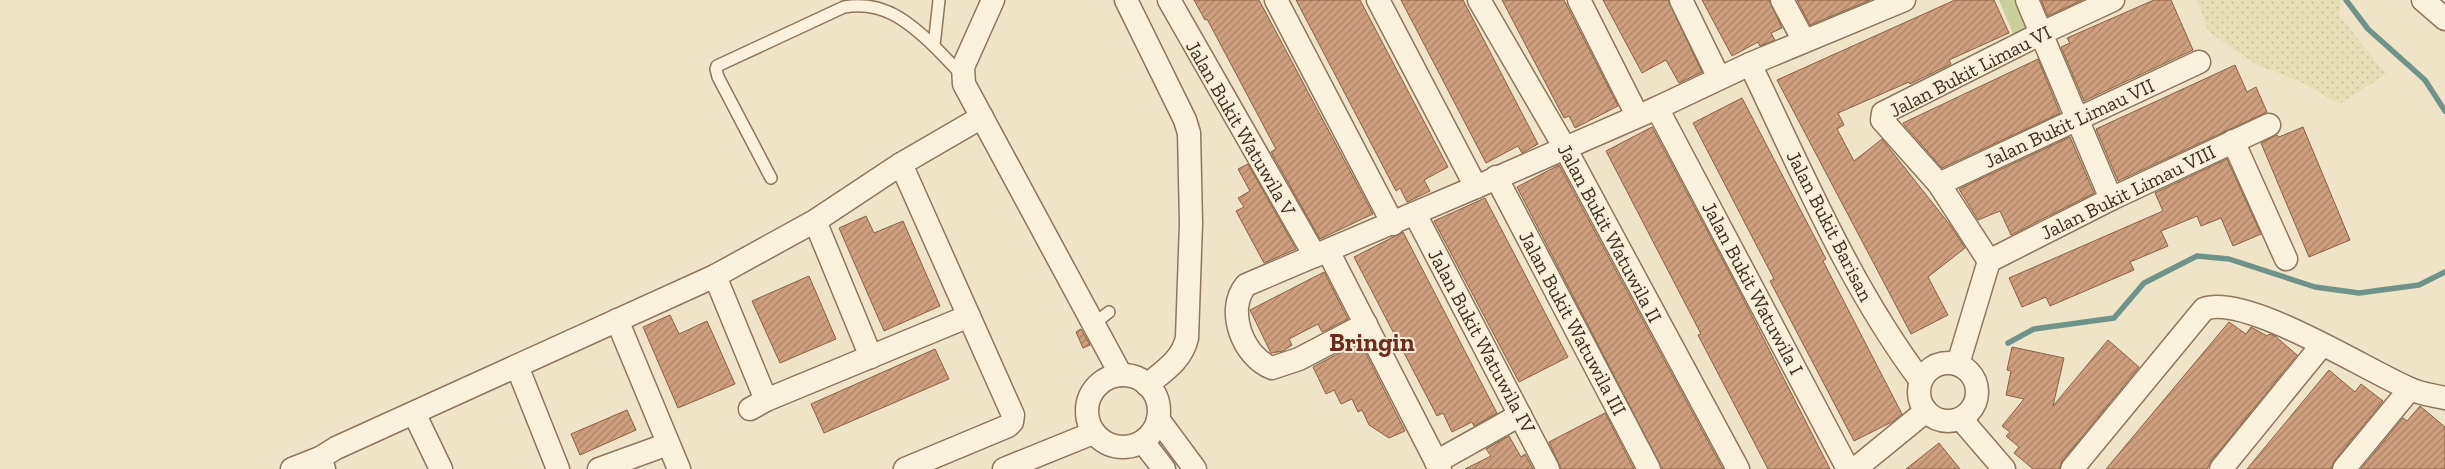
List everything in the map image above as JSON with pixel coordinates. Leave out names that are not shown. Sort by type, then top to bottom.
[{"type":"street","points":[[993,0],[963,67],[964,84],[1102,318],[1121,375]]},
{"type":"street","points":[[1126,0],[1185,120],[1190,147],[1191,223],[1187,338],[1182,353],[1177,360],[1147,385]]},
{"type":"street","name":"Jalan Bukit Watuwila V","points":[[1169,0],[1321,253],[1366,324],[1438,466]]},
{"type":"street","points":[[1276,0],[1393,224]]},
{"type":"street","points":[[1378,0],[1476,188]]},
{"type":"street","name":"Jalan Bukit Watuwila II","points":[[1478,0],[1564,148],[1738,469]]},
{"type":"street","name":"Jalan Bukit Watuwila I","points":[[1579,0],[1647,112],[1848,469]]},
{"type":"street","points":[[1681,0],[1719,78]]},
{"type":"street","points":[[1782,0],[1804,41]]},
{"type":"street","points":[[2027,0],[2112,199]]},
{"type":"street","name":"Jalan Bukit Limau VI","points":[[1988,261],[1939,184],[1882,120],[1883,113],[2042,33],[2113,0]]},
{"type":"street","points":[[2423,0],[2445,19]]},
{"type":"street","points":[[1366,324],[1300,359],[1276,368],[1263,364],[1244,340],[1237,322],[1237,300],[1246,285],[1476,188],[1496,177],[1647,112],[1750,64],[1890,3]]},
{"type":"street","name":"Jalan Bukit Limau VII","points":[[1939,184],[2199,62]]},
{"type":"street","name":"Jalan Bukit Barisan","points":[[1750,64],[1832,233],[1891,341],[1921,381]]},
{"type":"street","points":[[292,469],[322,464],[336,448],[715,276],[815,221],[901,164],[982,117]]},
{"type":"street","name":"Jalan Bukit Limau VIII","points":[[1988,261],[2269,124]]},
{"type":"street","points":[[2233,141],[2286,259]]},
{"type":"street","points":[[901,164],[1012,415],[1012,422],[1008,426],[905,469]]},
{"type":"street","name":"Jalan Bukit Watuwila III","points":[[1496,177],[1649,469]]},
{"type":"street","name":"Jalan Bukit Watuwila IV","points":[[1415,214],[1548,469]]},
{"type":"street","points":[[815,221],[871,357]]},
{"type":"street","points":[[1958,364],[1988,261]]},
{"type":"street","points":[[715,276],[758,404],[969,316]]},
{"type":"street","points":[[2072,469],[2204,309],[2220,305],[2271,319],[2410,390],[2445,398]]},
{"type":"street","points":[[617,320],[679,469]]},
{"type":"street","points":[[2221,469],[2322,345]]},
{"type":"street","points":[[1946,363],[1958,364],[1968,370],[1975,379],[1978,390],[1976,402],[1971,412],[1961,419],[1952,422],[1933,418],[1926,411],[1919,397],[1921,381],[1927,372],[1936,365],[1946,363]]},
{"type":"street","points":[[517,366],[558,469]]},
{"type":"street","points":[[1121,375],[1131,376],[1147,385],[1158,401],[1158,419],[1155,428],[1143,442],[1133,447],[1111,446],[1093,433],[1086,416],[1088,399],[1097,384],[1113,376],[1121,375]]},
{"type":"street","points":[[2344,469],[2410,390]]},
{"type":"street","points":[[1855,469],[1926,411]]},
{"type":"street","points":[[414,413],[441,469]]},
{"type":"street","points":[[1438,466],[1520,415]]},
{"type":"street","points":[[1158,419],[1195,469]]},
{"type":"street","points":[[1961,419],[2004,469]]},
{"type":"street","points":[[1004,469],[1093,433]]},
{"type":"street","points":[[1143,442],[1164,469]]},
{"type":"street","points":[[599,469],[668,444]]},
{"type":"lane","points":[[934,46],[939,0]]},
{"type":"lane","points":[[771,178],[718,77],[716,69],[718,66],[844,7],[858,5],[871,6],[909,22],[962,75]]},
{"type":"shaded area","points":[[2197,0],[2341,0],[2339,15],[2386,74],[2340,104],[2299,81],[2257,65],[2209,32]]},
{"type":"green space","points":[[1999,0],[2020,0],[2032,29],[2014,36]]},
{"type":"building","points":[[1194,0],[1259,0],[1373,214],[1320,239],[1271,152],[1276,149],[1207,19],[1205,20]]},
{"type":"building","points":[[1296,0],[1360,0],[1448,167],[1424,180],[1430,191],[1407,202],[1400,188],[1396,191]]},
{"type":"building","points":[[1401,0],[1463,0],[1538,144],[1522,153],[1518,146],[1486,163]]},
{"type":"building","points":[[1502,0],[1564,0],[1618,106],[1575,128],[1569,116],[1564,118]]},
{"type":"building","points":[[1603,0],[1668,0],[1702,72],[1679,83],[1666,60],[1642,73]]},
{"type":"building","points":[[1702,0],[1769,0],[1782,28],[1771,33],[1775,40],[1760,46],[1758,42],[1732,56]]},
{"type":"building","points":[[1797,0],[1870,0],[1810,25]]},
{"type":"building","points":[[1955,0],[1994,0],[2009,33],[1949,60],[1951,64],[1910,84],[1909,82],[1838,113],[1844,125],[1837,129],[1854,161],[1882,139],[1950,225],[1965,248],[1928,277],[1948,315],[1911,334],[1777,80]]},
{"type":"building","points":[[2041,0],[2082,0],[2048,16]]},
{"type":"building","points":[[2154,0],[2171,0],[2193,50],[2084,101],[2061,47],[2070,43],[2067,38]]},
{"type":"building","points":[[2038,59],[2060,113],[1942,168],[1903,123]]},
{"type":"building","points":[[2235,65],[2247,92],[2256,87],[2267,112],[2118,181],[2096,129]]},
{"type":"building","points":[[1742,98],[1826,259],[1823,261],[1902,414],[1892,422],[1854,441],[1770,281],[1774,279],[1693,123]]},
{"type":"building","points":[[1652,127],[1736,285],[1830,469],[1768,469],[1698,335],[1701,334],[1606,151]]},
{"type":"building","points":[[2303,127],[2350,240],[2309,257],[2261,143],[2277,135],[2279,137]]},
{"type":"building","points":[[2070,137],[2094,193],[2011,235],[2000,211],[1978,220],[1959,189]]},
{"type":"building","points":[[2227,159],[2261,234],[2233,246],[2221,218],[2201,226],[2197,216],[2161,231],[2168,246],[2130,262],[2134,270],[2050,306],[2046,297],[2022,307],[2009,278],[2163,211],[2155,193]]},
{"type":"building","points":[[1248,164],[1296,249],[1264,263],[1236,211],[1244,207],[1238,198],[1250,191],[1238,169]]},
{"type":"building","points":[[1559,165],[1723,469],[1662,469],[1517,187]]},
{"type":"building","points":[[1485,198],[1568,357],[1519,382],[1434,221]]},
{"type":"building","points":[[866,216],[874,233],[903,221],[940,306],[884,331],[839,228]]},
{"type":"building","points":[[1403,232],[1497,413],[1474,426],[1472,422],[1452,432],[1443,413],[1437,416],[1354,257]]},
{"type":"building","points":[[1324,272],[1348,319],[1322,332],[1318,324],[1289,339],[1292,345],[1283,351],[1271,353],[1250,310]]},
{"type":"building","points":[[809,276],[836,339],[780,363],[752,301]]},
{"type":"building","points":[[670,315],[679,334],[707,321],[735,384],[678,408],[643,327]]},
{"type":"building","points":[[2229,322],[2246,334],[2251,327],[2267,336],[2269,334],[2275,336],[2297,355],[2211,461],[2207,469],[2106,469]]},
{"type":"building","points":[[1081,329],[1090,345],[1083,348],[1076,332]]},
{"type":"building","points":[[2108,340],[2139,367],[2062,461],[2059,469],[2033,469],[2014,453],[2019,447],[2006,436],[2010,432],[2002,426],[2024,399],[2006,395],[2011,371],[2007,370],[2012,347],[2064,358],[2053,406]]},
{"type":"building","points":[[1360,342],[1405,431],[1389,438],[1369,425],[1362,410],[1358,412],[1352,399],[1341,404],[1334,390],[1326,394],[1313,367]]},
{"type":"building","points":[[935,349],[949,379],[824,433],[811,404]]},
{"type":"building","points":[[2329,370],[2355,392],[2361,384],[2383,401],[2334,461],[2331,469],[2247,469]]},
{"type":"building","points":[[2420,406],[2445,427],[2445,469],[2361,469],[2403,418],[2407,421]]},
{"type":"building","points":[[627,410],[636,430],[580,455],[571,434]]},
{"type":"building","points":[[1605,413],[1634,469],[1561,469],[1549,442]]},
{"type":"building","points":[[1509,436],[1521,457],[1525,454],[1533,469],[1465,469],[1491,456],[1486,449]]},
{"type":"building","points":[[1939,443],[1960,469],[1906,469]]},
{"type":"waterway","points":[[2346,0],[2368,29],[2425,80],[2445,111]]},
{"type":"waterway","points":[[2008,343],[2034,329],[2114,318],[2144,283],[2197,256],[2229,259],[2315,287],[2359,293],[2419,285],[2445,272]]},
{"type":"district","name":"Bringin","points":[[1372,342]]}]
